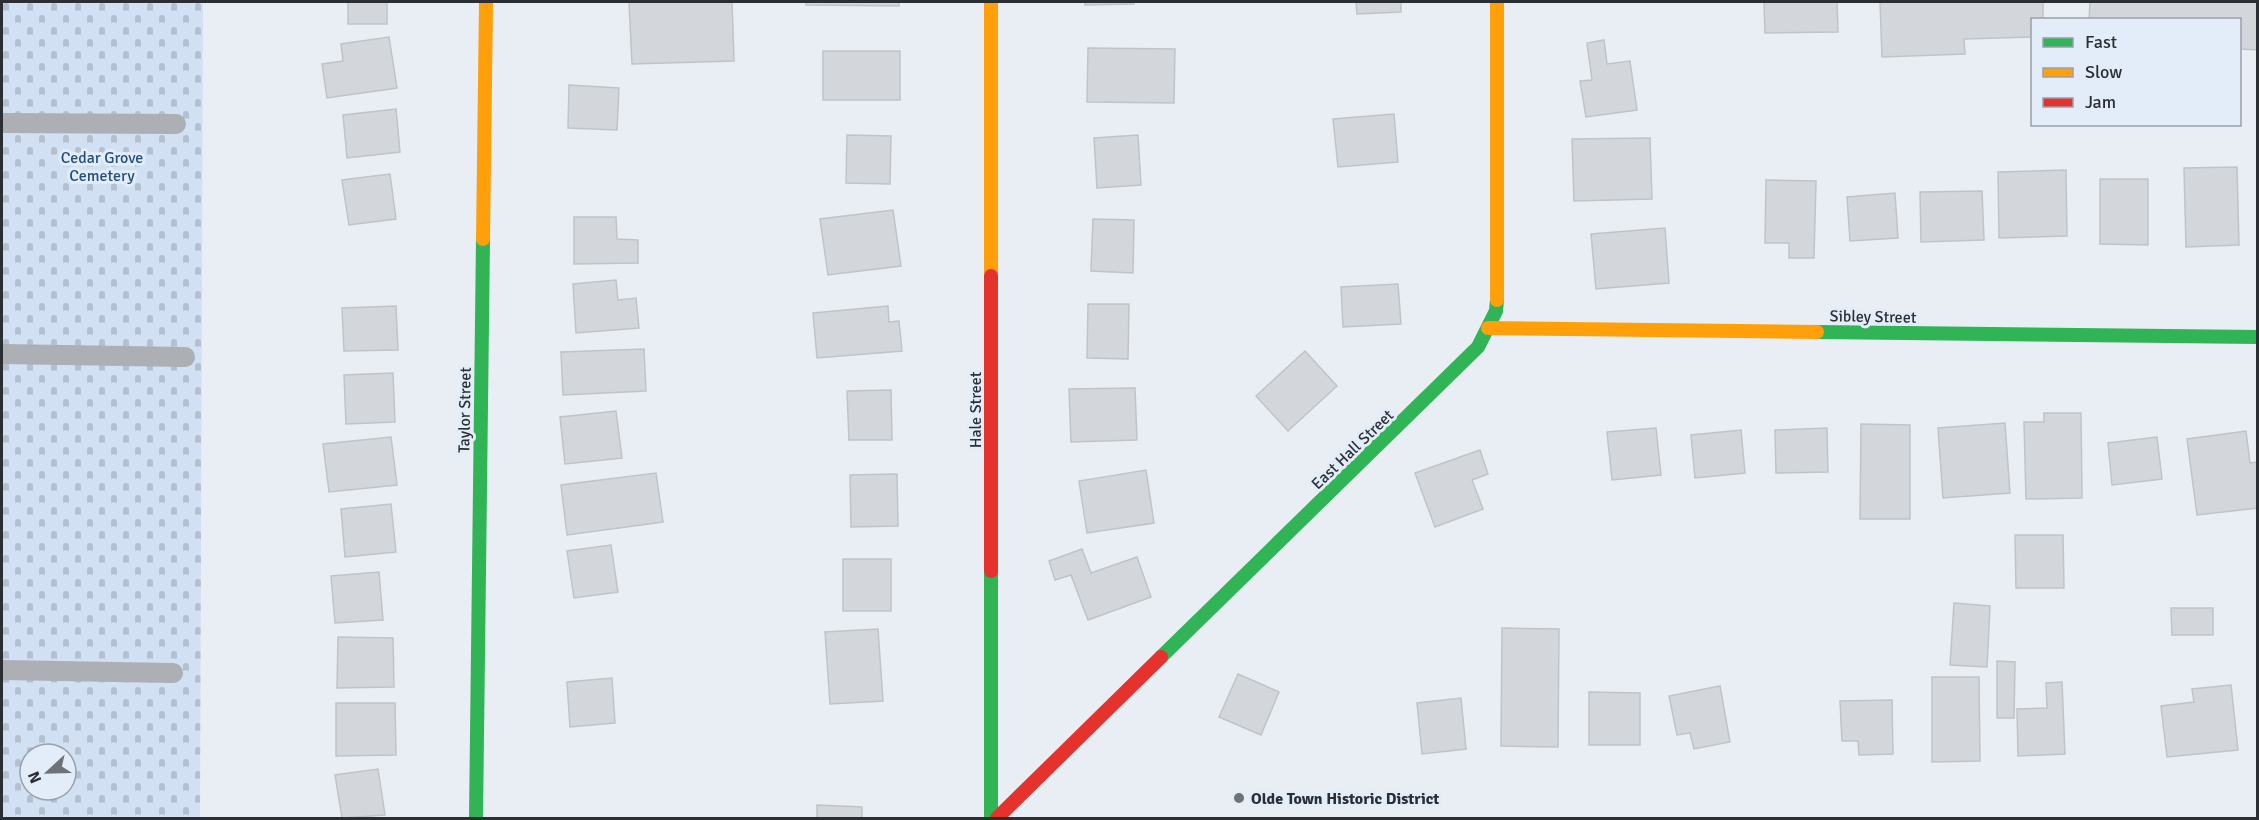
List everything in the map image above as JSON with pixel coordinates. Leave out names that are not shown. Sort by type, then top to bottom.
[{"type":"street","name":"Taylor Street","points":[[476,819],[486,2]]},
{"type":"street","name":"Hale Street","points":[[991,2],[991,819]]},
{"type":"street","name":"East Hall Street","points":[[997,819],[1478,347],[1496,311],[1498,273],[1497,2]]},
{"type":"street","name":"Sibley Street","points":[[1488,328],[2258,337]]},
{"type":"lane","points":[[2,123],[176,124]]},
{"type":"lane","points":[[2,354],[185,357]]},
{"type":"lane","points":[[2,670],[173,673]]},
{"type":"green space","name":"Cedar Grove Cemetery","points":[[2,2],[203,2],[200,818],[2,818]]},
{"type":"building","points":[[348,2],[387,2],[387,24],[348,24]]},
{"type":"building","points":[[629,2],[732,2],[734,61],[632,64]]},
{"type":"building","points":[[806,2],[899,2],[899,6],[806,5]]},
{"type":"building","points":[[1085,2],[1134,2],[1134,4],[1085,5]]},
{"type":"building","points":[[1356,2],[1401,2],[1401,12],[1357,14]]},
{"type":"building","points":[[1764,2],[1837,2],[1838,32],[1765,33]]},
{"type":"building","points":[[1880,2],[2043,2],[2043,18],[2031,18],[2031,37],[1964,39],[1965,54],[1882,57]]},
{"type":"building","points":[[2090,2],[2258,2],[2258,50],[2241,49],[2241,18],[2089,18]]},
{"type":"building","points":[[389,37],[397,88],[327,98],[322,64],[343,61],[341,44]]},
{"type":"building","points":[[1604,40],[1607,64],[1630,61],[1637,110],[1586,117],[1580,81],[1592,80],[1587,43]]},
{"type":"building","points":[[1088,48],[1175,49],[1174,103],[1087,102]]},
{"type":"building","points":[[823,51],[900,51],[900,100],[823,100]]},
{"type":"building","points":[[569,85],[619,88],[617,130],[568,128]]},
{"type":"building","points":[[396,109],[400,152],[347,158],[343,115]]},
{"type":"building","points":[[1394,114],[1398,162],[1338,167],[1333,119]]},
{"type":"building","points":[[847,135],[891,136],[890,184],[846,183]]},
{"type":"building","points":[[1138,135],[1141,185],[1097,188],[1094,138]]},
{"type":"building","points":[[1650,138],[1652,199],[1574,201],[1572,139]]},
{"type":"building","points":[[2237,167],[2239,245],[2186,247],[2184,168]]},
{"type":"building","points":[[2066,170],[2067,236],[1999,238],[1998,172]]},
{"type":"building","points":[[390,174],[396,219],[349,225],[342,180]]},
{"type":"building","points":[[2100,179],[2148,179],[2148,245],[2100,244]]},
{"type":"building","points":[[1766,180],[1816,181],[1814,258],[1789,258],[1789,243],[1765,243]]},
{"type":"building","points":[[1982,191],[1984,240],[1921,242],[1920,192]]},
{"type":"building","points":[[1895,193],[1898,238],[1850,241],[1847,197]]},
{"type":"building","points":[[893,210],[901,266],[828,275],[820,219]]},
{"type":"building","points":[[574,217],[616,217],[617,239],[638,240],[638,263],[574,264]]},
{"type":"building","points":[[1093,219],[1134,220],[1133,273],[1091,271]]},
{"type":"building","points":[[1665,228],[1669,283],[1596,289],[1591,234]]},
{"type":"building","points":[[616,280],[618,300],[636,298],[639,328],[576,333],[573,284]]},
{"type":"building","points":[[1398,284],[1401,324],[1343,327],[1341,287]]},
{"type":"building","points":[[1088,304],[1129,304],[1128,359],[1087,358]]},
{"type":"building","points":[[396,306],[398,350],[344,351],[342,308]]},
{"type":"building","points":[[888,306],[889,322],[899,321],[902,351],[817,358],[813,313]]},
{"type":"building","points":[[644,349],[646,391],[563,395],[561,352]]},
{"type":"building","points":[[1305,351],[1337,386],[1288,431],[1256,396]]},
{"type":"building","points":[[393,373],[395,422],[346,424],[344,375]]},
{"type":"building","points":[[1135,388],[1137,440],[1071,442],[1069,389]]},
{"type":"building","points":[[891,390],[892,440],[849,440],[847,391]]},
{"type":"building","points":[[616,411],[622,458],[565,464],[560,417]]},
{"type":"building","points":[[2044,413],[2081,413],[2082,498],[2026,499],[2024,422],[2044,422]]},
{"type":"building","points":[[2005,423],[2010,493],[1943,498],[1938,428]]},
{"type":"building","points":[[1861,424],[1910,425],[1910,519],[1860,519]]},
{"type":"building","points":[[1656,428],[1661,475],[1612,480],[1607,432]]},
{"type":"building","points":[[1827,428],[1828,472],[1776,473],[1775,430]]},
{"type":"building","points":[[1741,430],[1745,473],[1695,478],[1691,435]]},
{"type":"building","points":[[2246,431],[2250,463],[2258,462],[2258,508],[2197,515],[2187,439]]},
{"type":"building","points":[[391,437],[397,485],[329,492],[323,444]]},
{"type":"building","points":[[2157,437],[2162,479],[2112,485],[2108,443]]},
{"type":"building","points":[[1480,450],[1488,474],[1472,480],[1483,509],[1435,527],[1415,473]]},
{"type":"building","points":[[1146,470],[1154,523],[1087,533],[1079,481]]},
{"type":"building","points":[[656,473],[663,522],[567,535],[561,485]]},
{"type":"building","points":[[897,474],[898,526],[851,527],[850,475]]},
{"type":"building","points":[[391,504],[396,552],[345,557],[341,509]]},
{"type":"building","points":[[2015,535],[2063,535],[2064,588],[2016,588]]},
{"type":"building","points":[[611,545],[618,592],[574,598],[567,551]]},
{"type":"building","points":[[1082,549],[1091,573],[1137,557],[1151,597],[1088,620],[1071,575],[1055,580],[1049,561]]},
{"type":"building","points":[[843,559],[891,559],[891,611],[843,611]]},
{"type":"building","points":[[379,572],[383,620],[335,623],[331,576]]},
{"type":"building","points":[[1954,603],[1990,606],[1987,667],[1950,665]]},
{"type":"building","points":[[2171,608],[2213,608],[2213,635],[2172,635]]},
{"type":"building","points":[[1502,628],[1559,629],[1558,747],[1501,746]]},
{"type":"building","points":[[878,629],[883,701],[830,704],[825,632]]},
{"type":"building","points":[[338,637],[393,638],[394,687],[337,688]]},
{"type":"building","points":[[1997,661],[2015,662],[2014,718],[1997,718]]},
{"type":"building","points":[[1238,674],[1279,692],[1261,735],[1219,717]]},
{"type":"building","points":[[1932,677],[1979,677],[1980,761],[1932,762]]},
{"type":"building","points":[[612,678],[615,723],[570,727],[567,682]]},
{"type":"building","points":[[2062,682],[2065,754],[2018,756],[2017,709],[2047,708],[2046,683]]},
{"type":"building","points":[[2231,685],[2238,750],[2167,757],[2161,706],[2194,702],[2192,689]]},
{"type":"building","points":[[1720,686],[1730,742],[1694,749],[1690,733],[1677,735],[1669,696]]},
{"type":"building","points":[[1589,692],[1640,693],[1640,745],[1589,745]]},
{"type":"building","points":[[1461,698],[1466,749],[1422,754],[1417,703]]},
{"type":"building","points":[[1892,700],[1893,754],[1859,755],[1858,741],[1842,741],[1840,701]]},
{"type":"building","points":[[336,703],[395,703],[396,755],[336,756]]},
{"type":"building","points":[[378,769],[385,815],[342,818],[335,775]]},
{"type":"building","points":[[817,805],[862,807],[862,818],[817,818]]},
{"type":"traffic: fast","points":[[476,818],[483,239]]},
{"type":"traffic: fast","points":[[1161,657],[1478,347],[1496,311],[1497,300]]},
{"type":"traffic: fast","points":[[1817,332],[2258,337]]},
{"type":"traffic: fast","points":[[991,571],[991,818]]},
{"type":"traffic: slow","points":[[483,239],[486,2]]},
{"type":"traffic: slow","points":[[991,2],[991,276]]},
{"type":"traffic: slow","points":[[1497,2],[1497,300]]},
{"type":"traffic: slow","points":[[1488,328],[1817,332]]},
{"type":"traffic: jam","points":[[991,276],[991,571]]},
{"type":"traffic: jam","points":[[997,818],[1161,657]]},
{"type":"place","name":"Olde Town Historic District","points":[[1239,798]]}]
